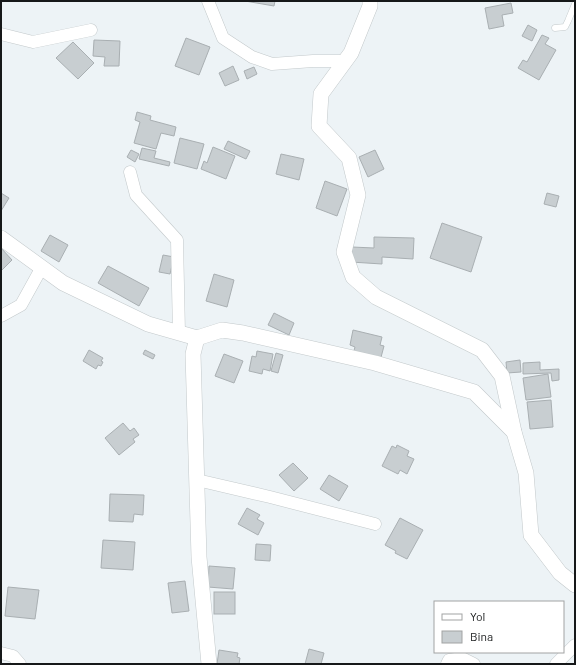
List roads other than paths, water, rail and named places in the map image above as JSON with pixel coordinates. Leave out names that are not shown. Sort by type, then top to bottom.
[{"type":"street","points":[[208,1],[223,38],[252,57],[272,64],[313,61],[345,62]]},
{"type":"street","points":[[370,1],[370,6],[351,53],[321,94],[319,126],[349,158],[358,195],[344,252],[353,277],[376,297],[482,350],[502,376],[514,432],[526,473],[532,535],[560,573],[575,585]]},
{"type":"street","points":[[1,34],[33,42],[91,30]]},
{"type":"street","points":[[130,172],[136,195],[177,240],[179,333]]},
{"type":"street","points":[[1,238],[63,282],[148,324],[197,338],[222,330],[243,332],[375,363],[474,392],[514,432]]},
{"type":"street","points":[[1,316],[21,305],[42,267]]},
{"type":"street","points":[[197,338],[193,354],[199,558],[209,664]]},
{"type":"street","points":[[197,480],[270,496],[375,524]]},
{"type":"street","points":[[556,664],[575,645]]},
{"type":"street","points":[[1,653],[13,656],[20,664]]},
{"type":"street","points":[[447,664],[449,660],[462,658],[474,664]]},
{"type":"lane","points":[[555,28],[565,27],[575,4]]}]
